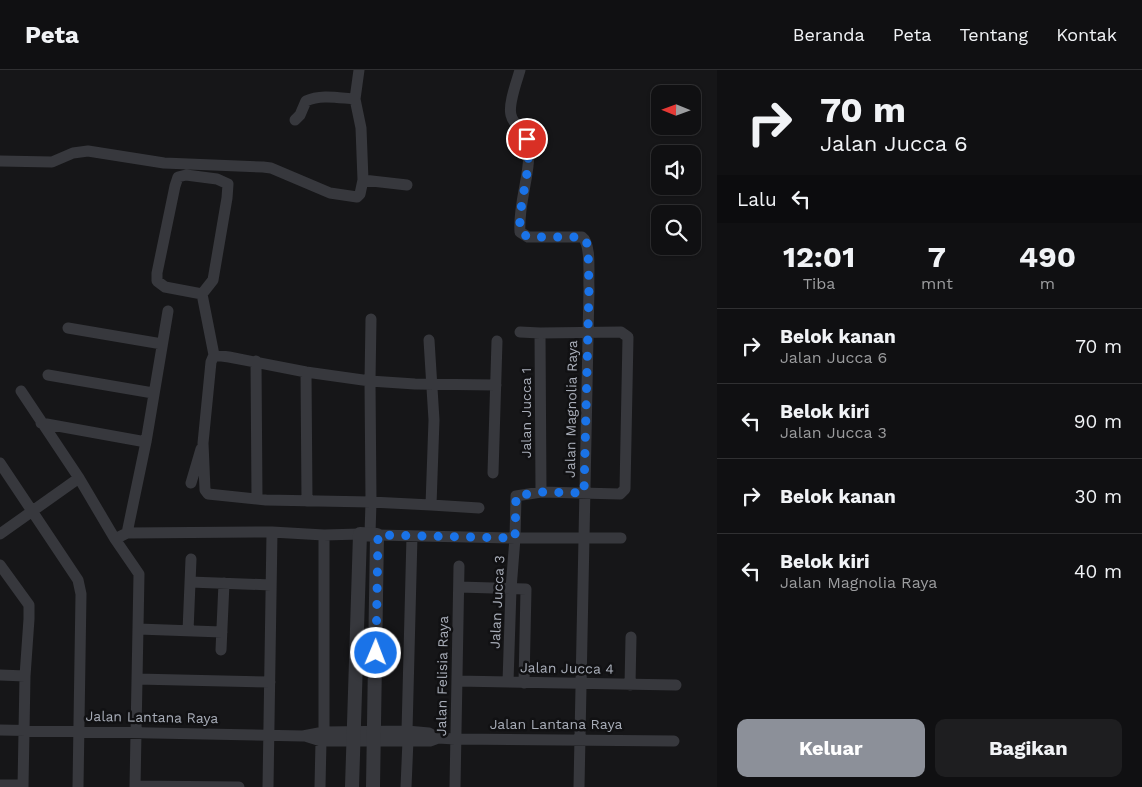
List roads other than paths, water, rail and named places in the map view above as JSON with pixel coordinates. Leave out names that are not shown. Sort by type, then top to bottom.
[{"type":"street","points":[[0,161],[52,162],[73,153],[88,151],[164,163],[264,167],[271,168],[330,193],[357,196],[360,194],[363,180],[361,128],[355,99],[359,70]]},
{"type":"street","name":"Jalan Magnolia Raya","points":[[520,70],[510,108],[514,121],[522,129],[527,139],[529,151],[519,219],[520,232],[528,237],[576,237],[585,239],[588,246],[579,787]]},
{"type":"street","points":[[295,120],[300,115],[306,101],[310,99],[317,97],[355,99]]},
{"type":"street","points":[[202,294],[165,287],[158,281],[157,274],[174,186],[178,177],[186,175],[217,179],[228,184],[213,280],[202,294],[214,355],[211,362],[203,443],[205,490],[208,494],[257,499],[370,502],[479,508]]},
{"type":"street","points":[[363,180],[407,184]]},
{"type":"street","points":[[127,533],[146,442],[168,311]]},
{"type":"street","points":[[352,787],[353,736],[369,535],[371,319]]},
{"type":"street","points":[[68,328],[162,344]]},
{"type":"street","points":[[520,332],[621,332],[628,337],[624,489],[620,494],[541,492]]},
{"type":"street","name":"Jalan Jucca 1","points":[[540,333],[541,492]]},
{"type":"street","points":[[429,340],[434,420],[431,505]]},
{"type":"street","points":[[493,474],[497,341]]},
{"type":"street","points":[[214,355],[256,361],[306,372],[370,380],[415,384],[496,385]]},
{"type":"street","points":[[256,361],[257,499]]},
{"type":"street","points":[[306,372],[307,501]]},
{"type":"street","points":[[48,375],[153,393]]},
{"type":"street","points":[[21,392],[79,478],[115,539],[139,574],[135,786],[239,787]]},
{"type":"street","points":[[41,423],[146,442]]},
{"type":"street","points":[[191,483],[203,443]]},
{"type":"street","points":[[0,463],[78,580],[81,594],[78,787]]},
{"type":"street","points":[[0,534],[79,478]]},
{"type":"street","name":"Jalan Jucca 3","points":[[508,682],[516,498],[519,494],[541,492]]},
{"type":"street","points":[[115,539],[127,533],[272,532],[324,535],[621,538]]},
{"type":"street","points":[[268,787],[272,532]]},
{"type":"street","points":[[320,787],[324,535]]},
{"type":"street","points":[[369,535],[375,736],[373,787]]},
{"type":"street","points":[[406,787],[412,536]]},
{"type":"street","points":[[188,631],[191,559]]},
{"type":"street","points":[[0,565],[28,605],[29,619],[25,676],[23,786],[0,785]]},
{"type":"street","name":"Jalan Felisia Raya","points":[[455,787],[459,566]]},
{"type":"street","points":[[190,582],[271,584]]},
{"type":"street","points":[[221,650],[224,583]]},
{"type":"street","points":[[459,587],[526,589],[524,683]]},
{"type":"street","points":[[138,629],[222,632]]},
{"type":"street","points":[[630,637],[630,685]]},
{"type":"street","points":[[0,675],[25,676]]},
{"type":"street","points":[[137,679],[270,682]]},
{"type":"street","name":"Jalan Jucca 4","points":[[457,682],[676,686]]},
{"type":"street","name":"Jalan Lantana Raya","points":[[0,730],[303,736],[407,736],[429,733],[438,738],[455,739],[674,741]]}]
